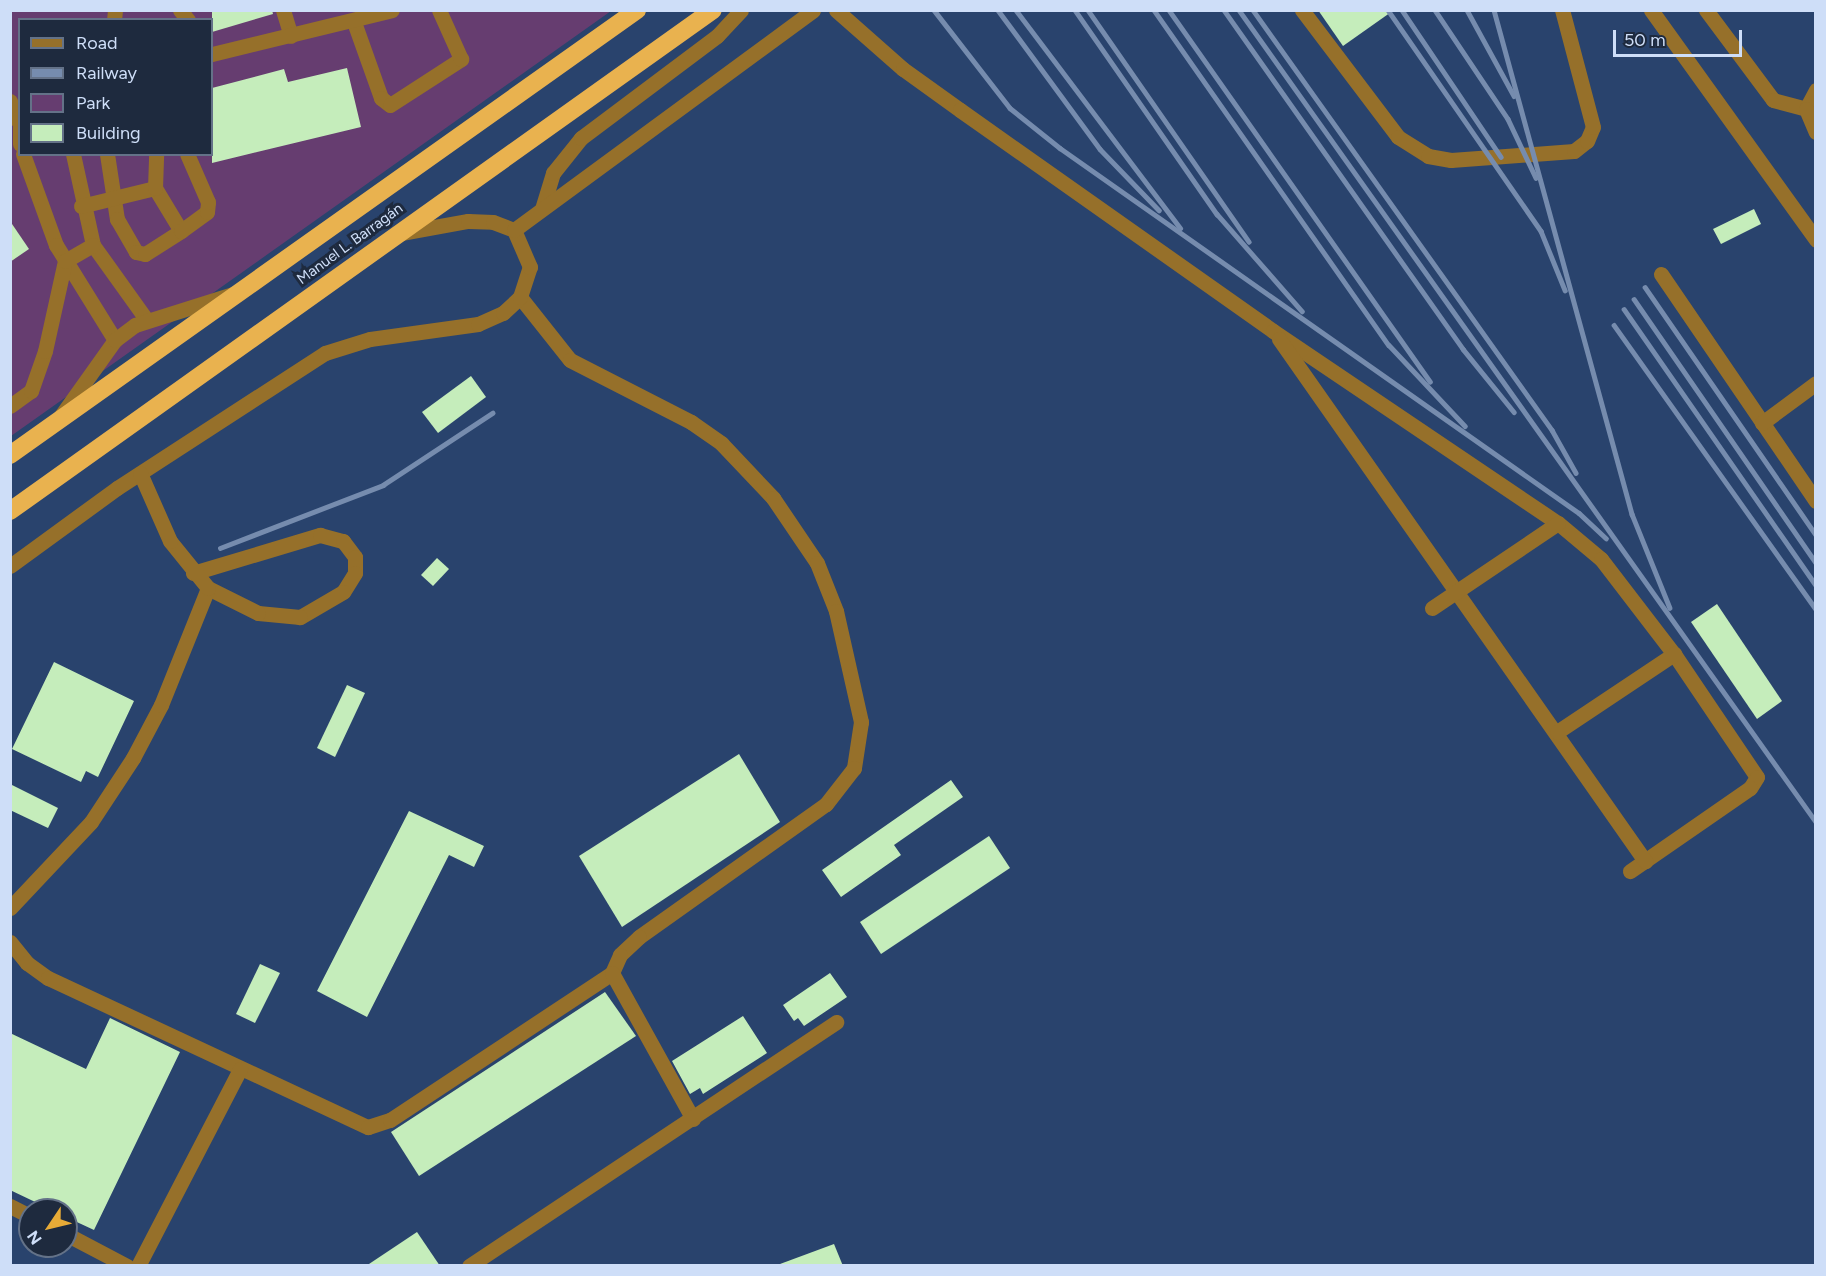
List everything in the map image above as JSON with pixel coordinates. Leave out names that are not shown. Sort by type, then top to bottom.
[{"type":"highway","name":"Manuel L. Barragán","points":[[10,455],[637,10]]},
{"type":"highway","name":"Manuel L. Barragán","points":[[10,511],[392,235],[713,10]]},
{"type":"street","points":[[283,10],[291,36]]},
{"type":"street","points":[[214,50],[354,22],[392,10]]},
{"type":"street","points":[[354,22],[381,98],[390,105],[460,59],[439,10]]},
{"type":"street","points":[[542,209],[553,173],[581,138],[717,36],[741,10]]},
{"type":"street","points":[[514,230],[813,10]]},
{"type":"street","points":[[836,10],[903,69],[1274,331],[1558,523],[1614,573],[1674,654],[1758,777],[1750,788],[1630,871]]},
{"type":"street","points":[[1302,10],[1398,137],[1428,156],[1451,160],[1574,151],[1587,141],[1593,127],[1562,10]]},
{"type":"street","points":[[1651,10],[1815,240]]},
{"type":"street","points":[[1706,10],[1778,103],[1806,109]]},
{"type":"street","points":[[1814,91],[1806,109],[1815,132]]},
{"type":"street","points":[[10,101],[18,118]]},
{"type":"street","points":[[24,156],[65,261],[116,340]]},
{"type":"street","points":[[73,156],[81,206],[93,246],[146,319]]},
{"type":"street","points":[[107,156],[113,200],[122,230],[141,254],[181,231],[208,207],[188,156]]},
{"type":"street","points":[[156,156],[155,188],[181,231]]},
{"type":"street","points":[[81,206],[155,188]]},
{"type":"street","points":[[10,566],[140,473],[325,353],[370,339],[478,324],[503,313],[520,297],[530,267],[514,230],[493,222],[468,221],[392,235]]},
{"type":"street","points":[[10,406],[31,391],[45,351],[65,261],[93,246]]},
{"type":"street","points":[[1661,274],[1815,501]]},
{"type":"street","points":[[57,422],[116,340],[146,319],[240,292]]},
{"type":"street","points":[[10,942],[27,963],[48,978],[353,1123],[379,1125],[612,973],[620,955],[639,938],[826,804],[854,768],[861,722],[832,601],[817,563],[773,498],[721,443],[691,422],[570,360],[520,297]]},
{"type":"street","points":[[1274,331],[1557,732],[1645,861]]},
{"type":"street","points":[[1762,423],[1815,383]]},
{"type":"street","points":[[140,473],[158,520],[193,573],[208,588],[258,613],[300,617],[343,592],[355,573],[355,556],[343,541],[320,535],[193,573]]},
{"type":"street","points":[[1432,608],[1558,523]]},
{"type":"street","points":[[10,908],[91,822],[133,758],[161,705],[208,588]]},
{"type":"street","points":[[1557,732],[1674,654]]},
{"type":"street","points":[[612,973],[693,1119]]},
{"type":"street","points":[[469,1266],[836,1022]]},
{"type":"street","points":[[138,1266],[240,1069]]},
{"type":"street","points":[[78,1240],[127,1266]]},
{"type":"green space","points":[[11,11],[611,11],[11,436]]},
{"type":"building","points":[[212,10],[272,10],[273,14],[213,32]]},
{"type":"building","points":[[1318,10],[1394,10],[1343,46]]},
{"type":"building","points":[[347,68],[361,127],[212,163],[213,88],[284,69],[288,82]]},
{"type":"building","points":[[1754,209],[1761,224],[1721,244],[1713,229]]},
{"type":"building","points":[[10,221],[29,249],[10,262]]},
{"type":"building","points":[[471,376],[486,397],[438,433],[422,412]]},
{"type":"building","points":[[437,558],[449,569],[433,586],[421,575]]},
{"type":"building","points":[[1717,604],[1782,701],[1757,719],[1691,622]]},
{"type":"building","points":[[54,662],[134,701],[98,777],[86,771],[81,782],[12,749]]},
{"type":"building","points":[[347,685],[365,693],[335,757],[317,748]]},
{"type":"building","points":[[739,754],[780,822],[622,927],[579,856]]},
{"type":"building","points":[[951,780],[963,797],[894,845],[901,855],[841,897],[822,870]]},
{"type":"building","points":[[10,784],[58,808],[48,828],[10,810]]},
{"type":"building","points":[[409,811],[484,846],[474,867],[449,855],[367,1017],[317,991]]},
{"type":"building","points":[[989,836],[1010,868],[881,954],[860,922]]},
{"type":"building","points":[[260,964],[280,973],[255,1023],[236,1014]]},
{"type":"building","points":[[830,973],[847,997],[804,1026],[798,1018],[794,1021],[783,1005]]},
{"type":"building","points":[[605,992],[636,1036],[419,1176],[391,1132]]},
{"type":"building","points":[[743,1016],[767,1053],[703,1094],[700,1088],[690,1094],[672,1061]]},
{"type":"building","points":[[110,1018],[180,1052],[94,1230],[78,1223],[78,1198],[27,1198],[10,1190],[10,1033],[86,1069]]},
{"type":"building","points":[[417,1232],[440,1266],[366,1266]]},
{"type":"building","points":[[834,1244],[843,1266],[780,1266],[780,1264]]},
{"type":"railway","points":[[934,10],[1010,108],[1060,148],[1579,513],[1606,538]]},
{"type":"railway","points":[[998,10],[1100,149],[1159,210]]},
{"type":"railway","points":[[1016,10],[1180,228]]},
{"type":"railway","points":[[1075,10],[1217,214],[1302,311]]},
{"type":"railway","points":[[1088,10],[1249,242]]},
{"type":"railway","points":[[1154,10],[1389,345],[1465,426]]},
{"type":"railway","points":[[1169,10],[1430,381]]},
{"type":"railway","points":[[1224,10],[1463,349],[1514,412]]},
{"type":"railway","points":[[1239,10],[1816,822]]},
{"type":"railway","points":[[1253,10],[1552,430],[1576,473]]},
{"type":"railway","points":[[1388,10],[1541,231],[1565,290]]},
{"type":"railway","points":[[1402,10],[1501,157]]},
{"type":"railway","points":[[1435,10],[1508,119],[1536,178]]},
{"type":"railway","points":[[1467,10],[1514,96]]},
{"type":"railway","points":[[1494,10],[1632,514],[1670,608]]},
{"type":"railway","points":[[1645,287],[1816,535]]},
{"type":"railway","points":[[1634,299],[1816,563]]},
{"type":"railway","points":[[1624,309],[1816,585]]},
{"type":"railway","points":[[1614,325],[1816,609]]},
{"type":"railway","points":[[220,548],[383,485],[492,413]]}]
